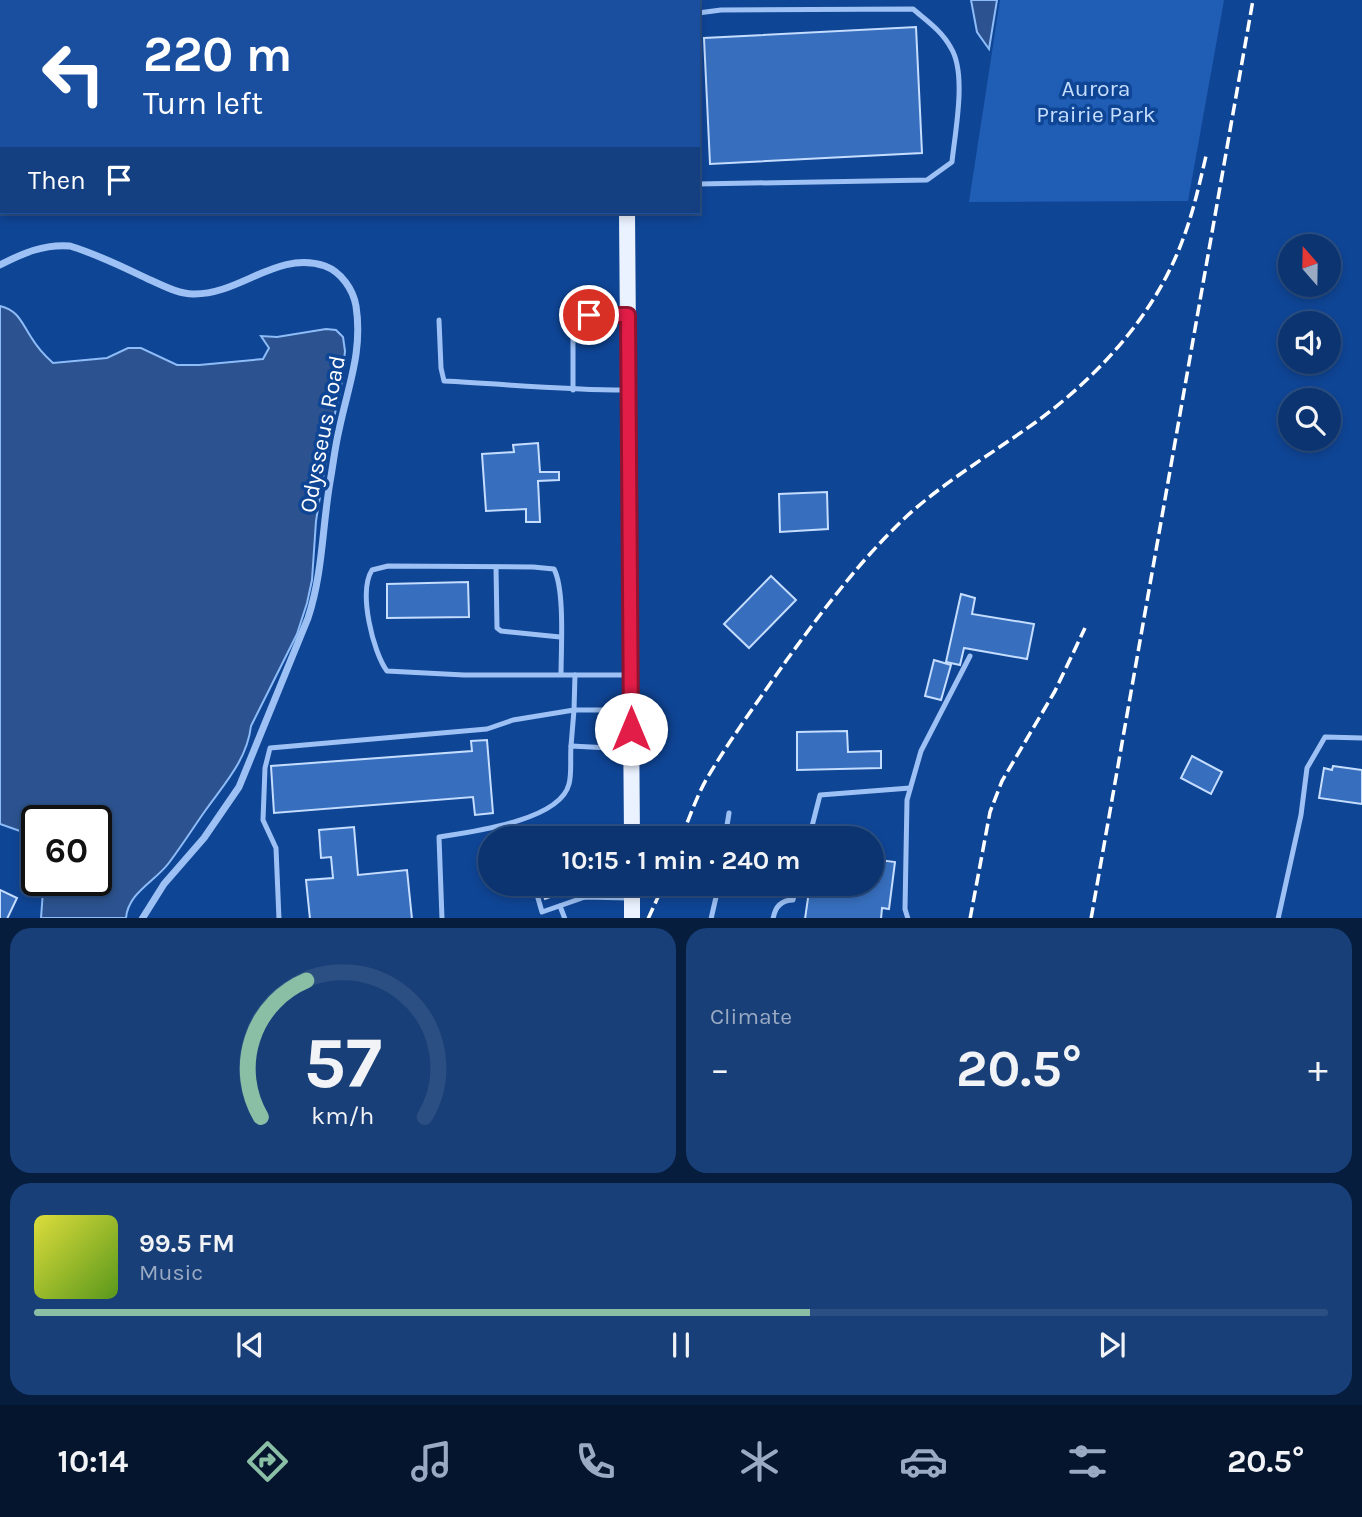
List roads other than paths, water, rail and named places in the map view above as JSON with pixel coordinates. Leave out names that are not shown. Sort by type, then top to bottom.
[{"type":"main road","points":[[627,214],[632,826]]},
{"type":"main road","points":[[632,896],[632,918]]},
{"type":"street","name":"Odysseus Road","points":[[0,265],[36,248],[70,246],[172,290],[192,294],[234,285],[270,268],[303,262],[326,266],[334,271],[348,286],[356,305],[359,350],[338,432],[324,517],[321,571],[308,618],[239,787],[204,838],[164,884],[143,918]]},
{"type":"lane","points":[[700,13],[721,10],[913,9],[937,28],[953,50],[960,93],[952,162],[927,180],[700,184]]},
{"type":"lane","points":[[573,390],[573,321],[589,315],[628,315]]},
{"type":"lane","points":[[439,320],[444,380],[573,390],[628,390]]},
{"type":"lane","points":[[561,675],[560,596],[554,569],[388,566],[372,570],[368,577],[368,617],[379,660],[387,671],[464,675],[561,675],[575,675],[630,674]]},
{"type":"lane","points":[[496,567],[497,628],[501,631],[560,637]]},
{"type":"lane","points":[[908,918],[905,909],[907,800],[921,751],[970,656]]},
{"type":"lane","points":[[442,918],[439,837],[502,827],[553,805],[569,786],[575,675]]},
{"type":"lane","points":[[279,918],[276,848],[262,820],[265,768],[270,748],[487,729],[513,720],[574,710],[630,710]]},
{"type":"lane","points":[[1279,918],[1301,814],[1307,768],[1325,737],[1362,738]]},
{"type":"lane","points":[[570,746],[631,749]]},
{"type":"lane","points":[[812,826],[820,795],[910,788]]},
{"type":"lane","points":[[727,826],[729,813]]},
{"type":"lane","points":[[537,896],[542,912],[593,896]]},
{"type":"lane","points":[[711,918],[716,896]]},
{"type":"lane","points":[[773,918],[775,910],[785,900],[793,900],[794,896]]},
{"type":"lane","points":[[560,906],[565,918]]},
{"type":"railway","points":[[1091,918],[1253,0]]},
{"type":"railway","points":[[686,826],[702,787],[755,705],[828,604],[859,567],[923,502],[1060,404],[1104,363],[1123,341],[1158,292],[1172,266],[1194,206],[1207,152]]},
{"type":"railway","points":[[970,918],[990,812],[1002,781],[1055,691],[1085,628]]},
{"type":"railway","points":[[648,918],[659,896]]},
{"type":"park label","name":"Aurora Prairie Park","points":[[1096,101]]}]
